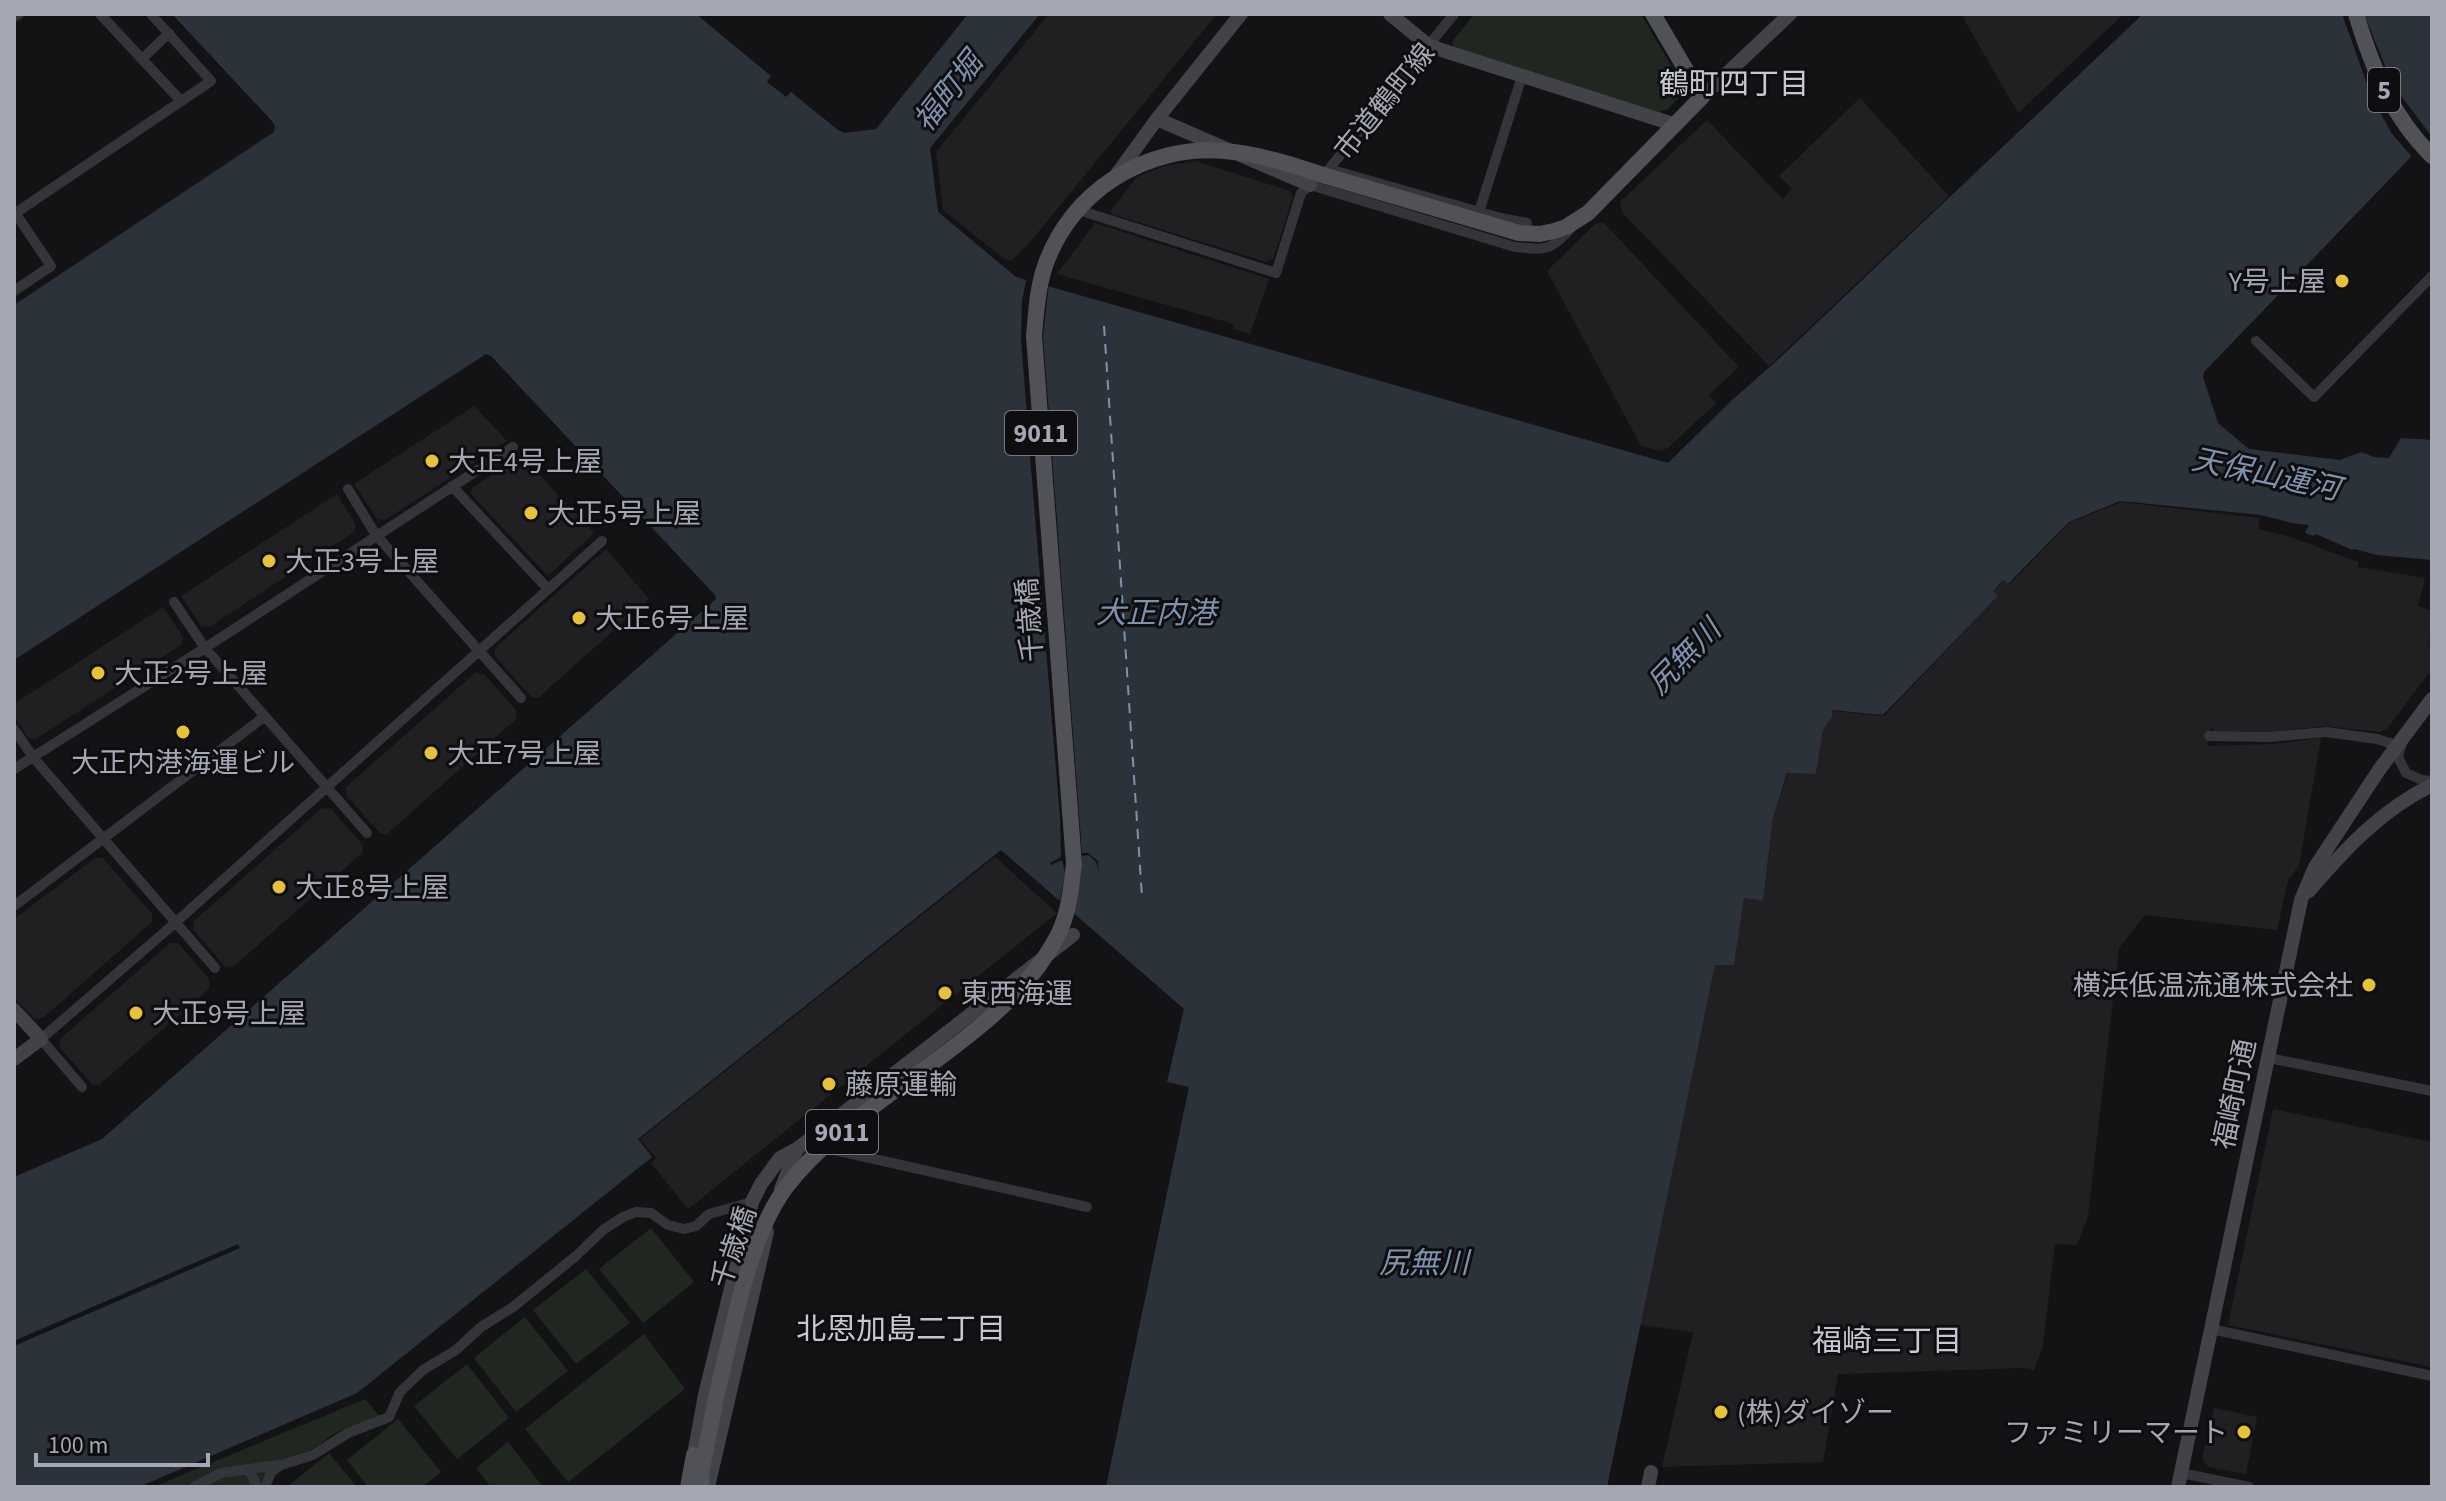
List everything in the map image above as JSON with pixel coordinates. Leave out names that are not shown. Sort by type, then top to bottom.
[{"type":"main road","points":[[1533,229],[1566,227],[1578,221],[1702,97],[1653,14]]},
{"type":"main road","name":"5","points":[[2356,14],[2385,91],[2403,124],[2432,156]]},
{"type":"main road","name":"千歳橋","points":[[705,1487],[701,1474],[717,1393],[758,1241],[775,1202],[801,1169],[838,1136],[1003,1004],[1049,950],[1059,933],[1069,903],[1074,864],[1034,336],[1044,270],[1065,224],[1107,181],[1148,160],[1187,151],[1223,151],[1276,160],[1500,229],[1533,229]]},
{"type":"main road","points":[[688,1487],[695,1449],[711,1422]]},
{"type":"street","points":[[100,14],[181,101]]},
{"type":"street","points":[[14,291],[51,266],[14,212],[211,81],[151,14]]},
{"type":"street","points":[[1241,14],[1085,212],[1276,273],[1301,193],[1310,185]]},
{"type":"street","points":[[1390,14],[1429,46],[1673,124]]},
{"type":"street","name":"市道鶴町線","points":[[1310,185],[1329,169],[1454,14]]},
{"type":"street","points":[[1702,97],[1790,14]]},
{"type":"street","points":[[142,59],[169,33]]},
{"type":"street","points":[[1479,212],[1522,76]]},
{"type":"street","points":[[1157,119],[1310,185],[1515,247],[1556,245],[1578,221]]},
{"type":"street","points":[[1329,169],[1533,229]]},
{"type":"street","points":[[2256,341],[2314,397],[2432,276]]},
{"type":"street","points":[[14,769],[513,447]]},
{"type":"street","points":[[452,486],[548,589]]},
{"type":"street","points":[[348,489],[376,535],[521,698]]},
{"type":"street","points":[[14,1059],[175,923],[602,541]]},
{"type":"street","points":[[174,602],[205,648],[367,833]]},
{"type":"street","name":"福崎町通","points":[[2180,1480],[2301,900],[2315,867],[2401,739],[2432,699]]},
{"type":"street","points":[[14,906],[264,717]]},
{"type":"street","points":[[14,729],[33,757],[215,968]]},
{"type":"street","points":[[2209,736],[2269,737],[2326,732],[2401,739],[2398,757],[2406,773],[2432,783]]},
{"type":"street","points":[[2301,900],[2360,834],[2432,783]]},
{"type":"street","points":[[695,1449],[752,1202],[780,1158],[800,1146],[1073,935]]},
{"type":"street","points":[[14,1010],[82,1087]]},
{"type":"street","points":[[2269,1058],[2432,1091]]},
{"type":"street","points":[[800,1146],[1087,1207]]},
{"type":"street","points":[[705,1487],[770,1219],[800,1146]]},
{"type":"street","points":[[752,1202],[770,1219]]},
{"type":"street","points":[[194,1487],[221,1473],[281,1465],[313,1455],[348,1433],[389,1417],[400,1392],[423,1370],[456,1350],[487,1322],[513,1307],[603,1230],[623,1217],[636,1212],[651,1213],[668,1225],[684,1229],[696,1226],[709,1214],[752,1202]]},
{"type":"street","points":[[2211,1329],[2432,1376]]},
{"type":"street","points":[[265,1487],[268,1476],[281,1465]]},
{"type":"street","points":[[249,1469],[257,1487]]},
{"type":"street","points":[[2180,1480],[2249,1487]]},
{"type":"shaded area","points":[[1049,14],[1217,14],[1030,242],[1011,261],[943,210],[936,152]]},
{"type":"shaded area","points":[[1474,14],[1641,14],[1678,78],[1683,93],[1668,109],[1658,112],[1454,47],[1452,42]]},
{"type":"shaded area","points":[[1961,14],[2124,14],[2018,113]]},
{"type":"shaded area","points":[[1860,98],[1949,196],[1769,366],[1622,212],[1620,202],[1707,120],[1783,199],[1792,189],[1779,176]]},
{"type":"shaded area","points":[[1196,161],[1290,191],[1293,197],[1273,259],[1266,262],[1112,214],[1111,210],[1137,177],[1164,166]]},
{"type":"shaded area","points":[[1095,223],[1269,279],[1250,334],[1233,329],[1234,324],[1057,274]]},
{"type":"shaded area","points":[[1596,223],[1604,223],[1739,367],[1709,395],[1716,403],[1668,448],[1659,451],[1641,446],[1547,271]]},
{"type":"shaded area","name":"大正4号上屋","points":[[474,406],[507,441],[385,520],[377,519],[354,484]]},
{"type":"shaded area","name":"大正5号上屋","points":[[521,455],[594,533],[548,576],[471,494],[472,488]]},
{"type":"shaded area","name":"大正3号上屋","points":[[337,494],[356,525],[354,532],[209,627],[201,626],[181,596]]},
{"type":"shaded area","points":[[2121,502],[2260,518],[2258,529],[2359,562],[2358,567],[2425,578],[2418,606],[2432,610],[2429,648],[2432,649],[2432,669],[2387,729],[2380,732],[2324,726],[2269,732],[2215,731],[2211,727],[2207,746],[2273,744],[2321,738],[2299,865],[2288,881],[2277,930],[2145,915],[2119,948],[2088,1216],[2077,1245],[2055,1244],[2043,1345],[2034,1370],[1838,1374],[1823,1462],[1662,1467],[1693,1332],[1640,1325],[1715,964],[1734,965],[1744,898],[1763,901],[1773,818],[1788,773],[1816,774],[1823,730],[1832,718],[1832,711],[1884,716],[1998,596],[1993,591],[2004,580],[2009,585],[2069,523]]},
{"type":"shaded area","name":"大正6号上屋","points":[[606,549],[649,599],[539,697],[532,698],[495,656],[495,648]]},
{"type":"shaded area","name":"大正2号上屋","points":[[163,607],[183,637],[181,645],[36,739],[28,738],[14,716],[14,704]]},
{"type":"shaded area","points":[[475,673],[484,674],[516,710],[516,719],[386,835],[380,833],[346,795],[346,787]]},
{"type":"shaded area","points":[[322,808],[331,809],[363,845],[362,853],[233,967],[225,966],[193,930],[194,921]]},
{"type":"shaded area","points":[[995,857],[1057,913],[688,1209],[651,1163],[656,1158],[640,1139]]},
{"type":"shaded area","points":[[95,858],[103,858],[152,914],[152,922],[43,1018],[34,1019],[14,997],[14,919]]},
{"type":"shaded area","points":[[170,943],[178,943],[209,979],[209,989],[99,1085],[93,1085],[60,1048],[60,1039]]},
{"type":"shaded area","points":[[2273,1109],[2432,1142],[2432,1367],[2228,1325]]},
{"type":"shaded area","points":[[651,1228],[694,1282],[643,1323],[599,1269]]},
{"type":"shaded area","points":[[586,1269],[630,1323],[576,1364],[533,1310]]},
{"type":"shaded area","points":[[525,1317],[568,1371],[516,1412],[474,1358]]},
{"type":"shaded area","points":[[644,1334],[685,1389],[568,1482],[525,1429]]},
{"type":"shaded area","points":[[467,1364],[509,1418],[457,1459],[414,1406]]},
{"type":"shaded area","points":[[365,1399],[380,1417],[344,1429],[312,1449],[280,1460],[268,1469],[260,1487],[153,1487]]},
{"type":"shaded area","points":[[2214,1408],[2257,1417],[2246,1474],[2208,1467],[2202,1459]]},
{"type":"shaded area","points":[[398,1419],[441,1472],[422,1487],[368,1487],[347,1460]]},
{"type":"shaded area","points":[[508,1442],[543,1487],[491,1487],[476,1468]]},
{"type":"shaded area","points":[[329,1453],[357,1487],[287,1487]]},
{"type":"water","name":"大正内港","points":[[172,14],[696,14],[771,76],[767,82],[786,97],[791,92],[845,133],[876,129],[968,14],[1040,14],[930,148],[938,212],[1016,277],[1668,463],[2143,14],[2432,14],[2432,135],[2204,372],[2203,377],[2218,423],[2249,449],[2340,460],[2361,452],[2389,458],[2401,438],[2432,440],[2432,560],[2352,550],[2316,534],[2305,533],[2309,525],[2261,515],[2120,501],[2069,522],[2008,584],[2003,580],[1993,591],[1998,596],[1883,715],[1832,710],[1832,718],[1823,730],[1816,774],[1787,773],[1773,818],[1763,901],[1744,898],[1734,965],[1715,965],[1607,1487],[1106,1487],[1189,1087],[1167,1082],[1184,1009],[1001,850],[638,1139],[652,1157],[357,1393],[139,1487],[14,1487],[14,1177],[102,1139],[716,599],[486,354],[14,660],[14,305],[274,132],[275,126],[271,120]]},
{"type":"pier","points":[[2342,14],[2364,14],[2393,85],[2432,137],[2432,141],[2414,159],[2392,134],[2372,98]]},
{"type":"pier","points":[[1027,276],[1049,283],[1043,337],[1052,451],[1063,440],[1061,413],[1064,413],[1065,440],[1052,454],[1082,853],[1088,853],[1098,861],[1099,872],[1096,862],[1089,855],[1082,856],[1080,882],[1071,916],[1059,905],[1065,873],[1062,860],[1050,863],[1061,857],[1060,818],[1030,456],[1015,444],[1016,417],[1018,444],[1030,453],[1021,340],[1022,300]]},
{"type":"pier","points":[[238,1244],[240,1248],[14,1346],[14,1341]]},
{"type":"ferry route","points":[[1104,326],[1142,897],[1139,898]]},
{"type":"place","name":"Y号上屋","points":[[2342,281]]},
{"type":"place","name":"大正4号上屋","points":[[432,461]]},
{"type":"place","name":"大正5号上屋","points":[[531,513]]},
{"type":"place","name":"大正3号上屋","points":[[269,561]]},
{"type":"place","name":"大正6号上屋","points":[[579,618]]},
{"type":"place","name":"大正2号上屋","points":[[98,673]]},
{"type":"place","name":"大正内港海運ビル","points":[[183,732]]},
{"type":"place","name":"大正7号上屋","points":[[431,753]]},
{"type":"place","name":"大正8号上屋","points":[[279,887]]},
{"type":"place","name":"横浜低温流通株式会社","points":[[2369,985]]},
{"type":"place","name":"東西海運","points":[[945,993]]},
{"type":"place","name":"大正9号上屋","points":[[136,1013]]},
{"type":"place","name":"藤原運輸","points":[[829,1084]]},
{"type":"place","name":"(株)ダイゾー","points":[[1721,1412]]},
{"type":"place","name":"ファミリーマート","points":[[2244,1432]]},
{"type":"district","name":"鶴町四丁目","points":[[1734,84]]},
{"type":"district","name":"北恩加島二丁目","points":[[901,1329]]},
{"type":"district","name":"福崎三丁目","points":[[1887,1341]]},
{"type":"water label","name":"福町堀","points":[[948,92]]},
{"type":"water label","name":"天保山運河","points":[[2266,474]]},
{"type":"water label","name":"尻無川","points":[[1684,657]]},
{"type":"water label","name":"尻無川","points":[[1424,1263]]}]
